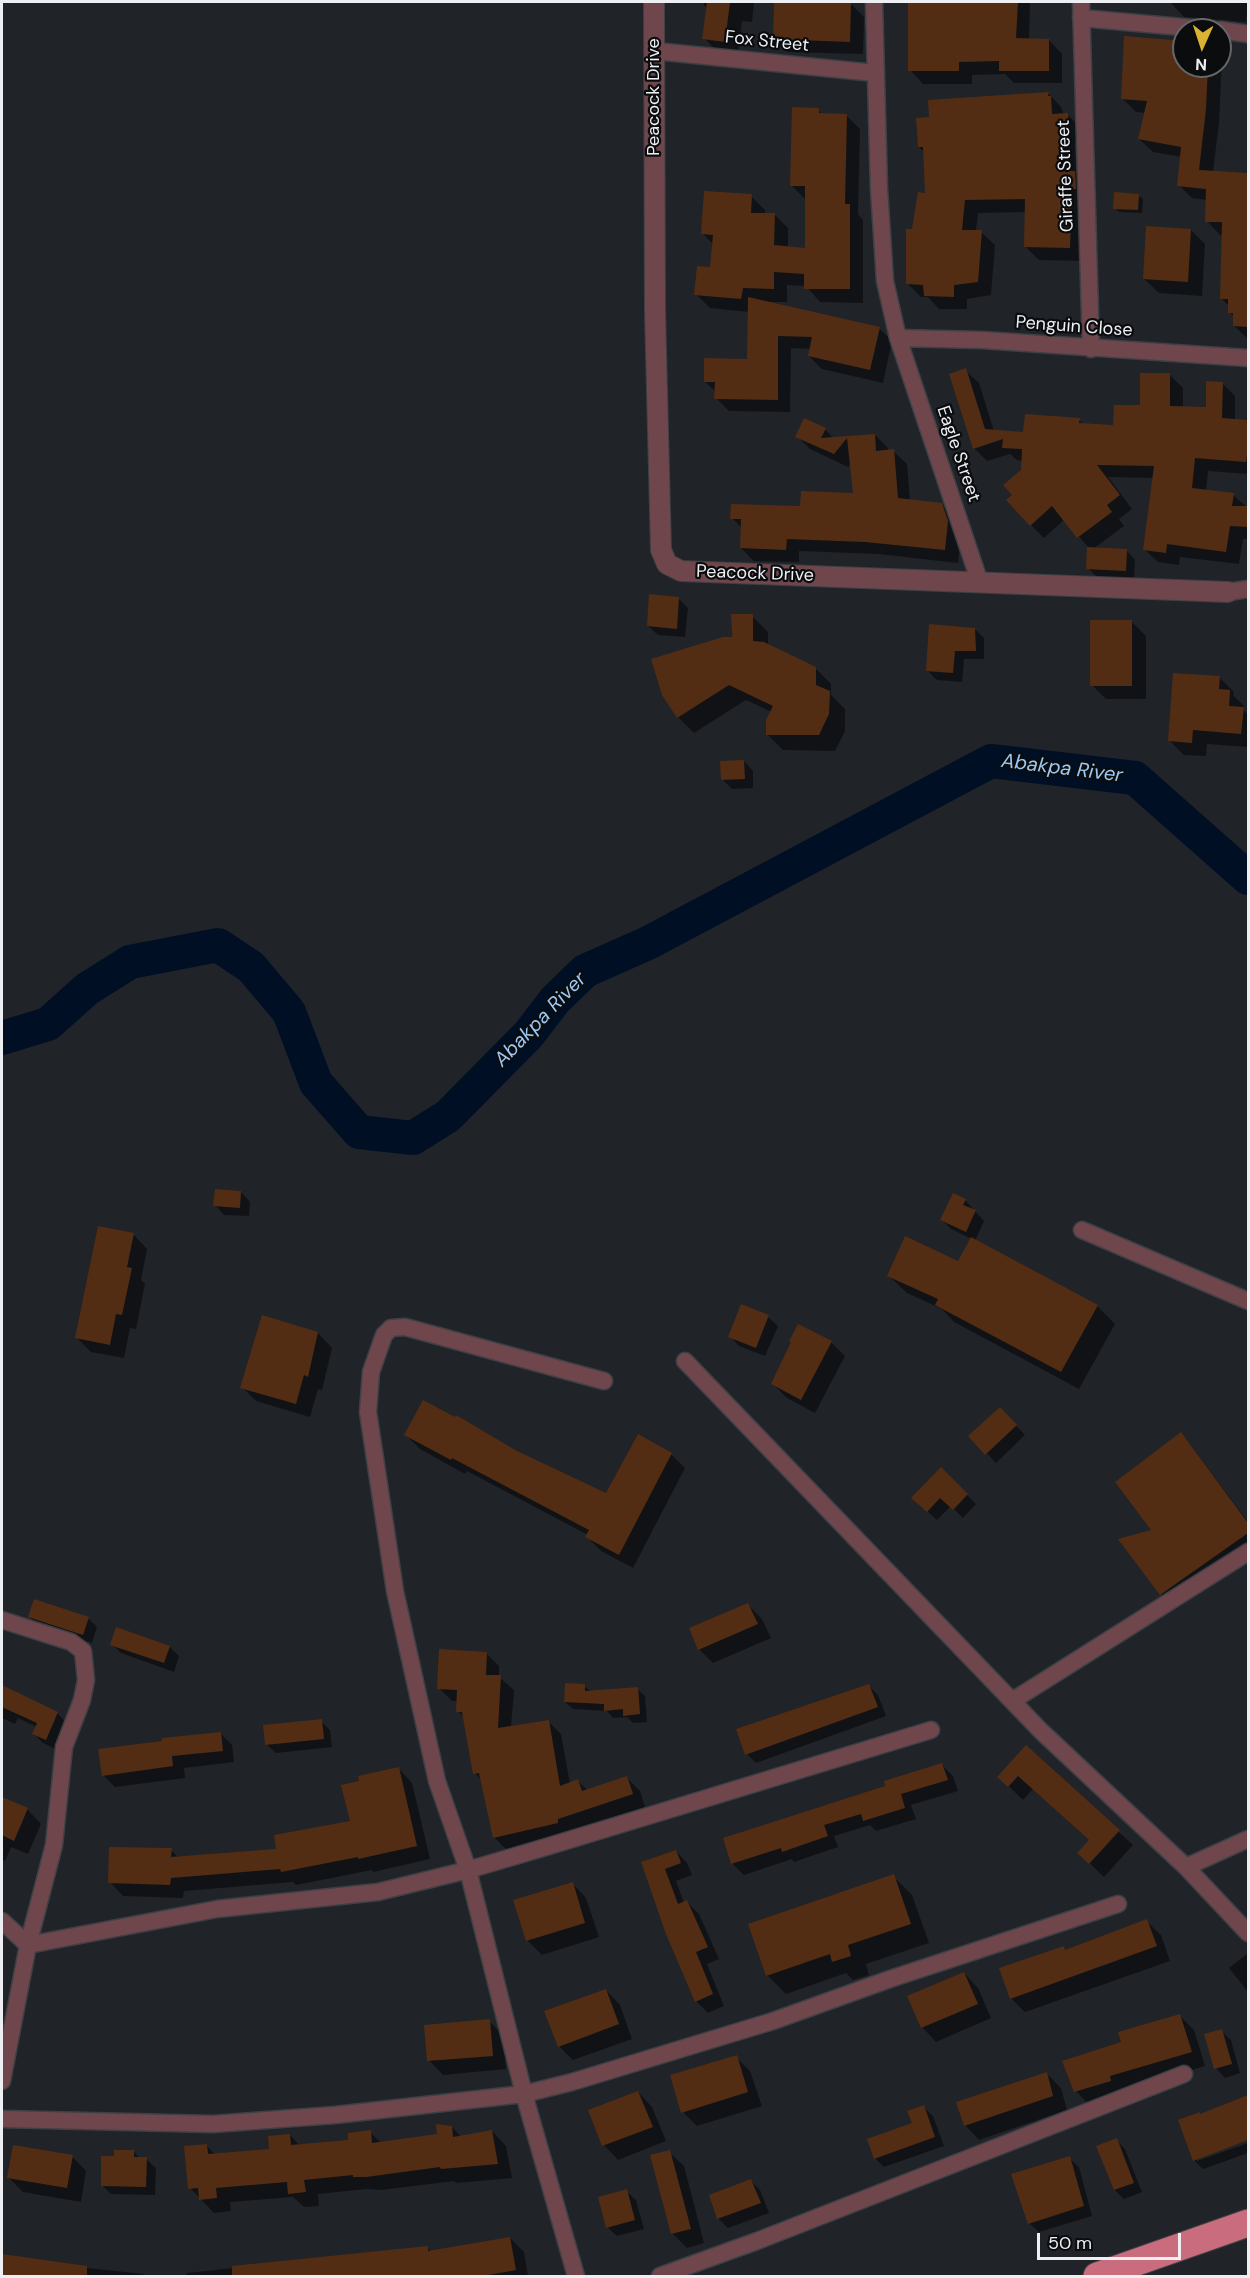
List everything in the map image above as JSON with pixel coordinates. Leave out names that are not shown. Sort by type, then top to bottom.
[{"type":"highway","points":[[1097,2277],[1248,2223]]},
{"type":"street","name":"Peacock Drive","points":[[654,2],[655,311],[661,550],[668,564],[681,571],[1228,592]]},
{"type":"street","name":"Eagle Street","points":[[874,2],[885,281],[898,338],[980,583]]},
{"type":"street","points":[[1081,10],[1172,24]]},
{"type":"street","name":"Giraffe Street","points":[[1081,10],[1091,349]]},
{"type":"street","points":[[1232,32],[1248,34]]},
{"type":"street","name":"Fox Street","points":[[655,51],[875,73]]},
{"type":"street","name":"Penguin Close","points":[[898,338],[982,340],[1091,349],[1248,357]]},
{"type":"street","points":[[1228,592],[1248,590]]},
{"type":"street","points":[[1082,1230],[1248,1301]]},
{"type":"street","points":[[576,2277],[524,2094],[468,1870],[437,1781],[395,1591],[368,1412],[371,1372],[384,1335],[391,1328],[405,1327],[604,1381]]},
{"type":"street","points":[[685,1361],[1012,1701],[1114,1802],[1186,1867],[1248,1933]]},
{"type":"street","points":[[1012,1701],[1248,1552]]},
{"type":"street","points":[[2,1620],[70,1642],[83,1651],[86,1680],[82,1700],[64,1747],[54,1845],[5,2041],[2,2081]]},
{"type":"street","points":[[28,1945],[217,1909],[378,1892],[468,1870],[931,1730]]},
{"type":"street","points":[[1186,1867],[1248,1839]]},
{"type":"street","points":[[2,2119],[213,2124],[335,2115],[524,2094],[572,2082],[773,2021],[890,1979],[1118,1904]]},
{"type":"street","points":[[2,1921],[28,1945]]},
{"type":"street","points":[[660,2277],[1184,2074]]},
{"type":"building","points":[[707,2],[730,2],[725,42],[702,39]]},
{"type":"building","points":[[774,2],[851,2],[850,42],[773,39]]},
{"type":"building","points":[[908,2],[1018,2],[1016,38],[1049,39],[1049,71],[999,71],[999,61],[959,62],[959,71],[908,71]]},
{"type":"building","points":[[1124,36],[1172,40],[1172,78],[1207,78],[1199,170],[1248,173],[1248,327],[1233,326],[1233,313],[1228,313],[1228,299],[1220,299],[1222,222],[1205,222],[1206,189],[1177,186],[1181,147],[1138,139],[1147,101],[1121,99]]},
{"type":"building","points":[[1049,92],[1052,114],[1068,113],[1069,129],[1062,130],[1063,171],[1075,171],[1076,189],[1072,189],[1070,248],[1024,247],[1025,199],[965,200],[962,230],[982,230],[978,282],[954,285],[954,297],[924,296],[923,285],[906,284],[906,229],[912,229],[918,192],[925,193],[923,147],[918,147],[916,118],[929,117],[928,100]]},
{"type":"building","points":[[792,107],[819,108],[819,113],[847,114],[845,204],[850,204],[850,289],[804,289],[804,274],[774,272],[774,289],[743,288],[741,299],[694,295],[697,266],[710,267],[713,235],[701,234],[704,191],[752,194],[751,213],[775,213],[774,245],[805,248],[805,186],[790,186]]},
{"type":"building","points":[[1114,192],[1139,194],[1138,210],[1113,209]]},
{"type":"building","points":[[1146,226],[1191,229],[1188,282],[1143,279]]},
{"type":"building","points":[[748,297],[880,327],[870,370],[808,356],[812,337],[778,336],[778,400],[714,399],[715,382],[704,382],[704,358],[747,359]]},
{"type":"building","points":[[966,368],[985,429],[1023,432],[1025,414],[1080,418],[1079,423],[1113,425],[1114,405],[1140,405],[1140,373],[1170,373],[1170,406],[1206,407],[1206,381],[1223,382],[1222,418],[1248,420],[1246,462],[1195,458],[1192,488],[1234,493],[1232,506],[1248,506],[1248,527],[1230,526],[1226,552],[1167,544],[1166,553],[1143,550],[1154,466],[1097,465],[1120,495],[1107,505],[1112,512],[1077,538],[1052,506],[1030,526],[1006,500],[1012,495],[1003,485],[1021,470],[1022,449],[1002,448],[1003,439],[973,449],[949,374]]},
{"type":"building","points":[[804,418],[826,428],[821,438],[875,434],[876,451],[894,449],[898,498],[942,503],[948,521],[945,550],[865,542],[787,539],[786,550],[740,548],[741,519],[730,519],[731,504],[800,506],[801,491],[853,493],[847,438],[834,454],[795,437]]},
{"type":"building","points":[[1087,547],[1127,549],[1126,571],[1086,569]]},
{"type":"building","points":[[649,594],[679,597],[677,629],[647,626]]},
{"type":"building","points":[[731,614],[753,614],[753,641],[764,642],[816,667],[816,685],[830,691],[829,714],[819,735],[766,735],[766,720],[773,706],[729,685],[677,718],[662,695],[651,659],[723,637],[732,637],[734,634],[732,633]]},
{"type":"building","points":[[1090,620],[1132,620],[1132,686],[1090,686]]},
{"type":"building","points":[[929,624],[975,628],[976,651],[955,651],[953,673],[926,671]]},
{"type":"building","points":[[1173,673],[1220,676],[1219,689],[1230,690],[1229,706],[1244,707],[1241,734],[1193,730],[1192,743],[1168,741]]},
{"type":"building","points":[[744,760],[745,779],[721,780],[720,761]]},
{"type":"building","points":[[215,1189],[241,1191],[240,1208],[213,1206]]},
{"type":"building","points":[[953,1193],[966,1199],[963,1205],[976,1210],[966,1232],[940,1220]]},
{"type":"building","points":[[98,1226],[134,1233],[127,1267],[132,1268],[122,1315],[116,1314],[110,1345],[75,1338]]},
{"type":"building","points":[[905,1236],[958,1261],[971,1237],[1098,1305],[1061,1372],[935,1305],[938,1299],[887,1276]]},
{"type":"building","points":[[741,1304],[769,1315],[756,1348],[728,1337]]},
{"type":"building","points":[[262,1315],[318,1332],[308,1377],[304,1375],[296,1404],[240,1388]]},
{"type":"building","points":[[798,1324],[832,1341],[801,1400],[771,1384]]},
{"type":"building","points":[[423,1400],[455,1417],[456,1415],[517,1451],[606,1493],[638,1434],[672,1453],[619,1555],[585,1537],[589,1530],[404,1435]]},
{"type":"building","points":[[1000,1407],[1017,1425],[985,1455],[968,1436]]},
{"type":"building","points":[[1181,1432],[1248,1523],[1248,1533],[1160,1595],[1118,1539],[1151,1530],[1115,1482]]},
{"type":"building","points":[[941,1467],[968,1494],[953,1510],[940,1498],[927,1512],[911,1498]]},
{"type":"building","points":[[34,1599],[89,1617],[83,1635],[28,1617]]},
{"type":"building","points":[[748,1603],[758,1624],[698,1650],[689,1628]]},
{"type":"building","points":[[116,1627],[170,1646],[164,1663],[110,1645]]},
{"type":"building","points":[[439,1649],[487,1652],[486,1675],[501,1675],[498,1728],[549,1720],[560,1786],[578,1779],[582,1791],[627,1776],[633,1794],[558,1819],[558,1823],[493,1838],[479,1773],[473,1774],[462,1712],[456,1712],[457,1690],[437,1689]]},
{"type":"building","points":[[565,1683],[585,1684],[585,1691],[638,1687],[640,1714],[623,1716],[623,1709],[604,1711],[604,1704],[564,1702]]},
{"type":"building","points":[[869,1684],[878,1707],[745,1755],[736,1729]]},
{"type":"building","points":[[2,1685],[58,1712],[46,1740],[32,1734],[37,1723],[2,1707]]},
{"type":"building","points":[[322,1719],[324,1739],[265,1745],[263,1725]]},
{"type":"building","points":[[221,1732],[223,1751],[172,1756],[173,1766],[102,1776],[98,1749],[162,1741],[162,1738]]},
{"type":"building","points":[[1026,1745],[1120,1830],[1089,1864],[1077,1853],[1089,1840],[1018,1776],[1008,1787],[997,1777]]},
{"type":"building","points":[[942,1763],[948,1780],[901,1794],[905,1808],[863,1821],[861,1814],[824,1825],[828,1836],[782,1852],[781,1848],[731,1864],[723,1838],[885,1786],[884,1781]]},
{"type":"building","points":[[399,1767],[417,1846],[281,1872],[280,1869],[171,1878],[170,1885],[108,1883],[109,1847],[172,1848],[171,1857],[276,1849],[274,1835],[350,1821],[341,1785],[359,1781],[358,1776]]},
{"type":"building","points":[[2,1797],[28,1808],[14,1841],[2,1835]]},
{"type":"building","points":[[676,1850],[681,1863],[665,1869],[678,1904],[687,1900],[708,1947],[696,1952],[713,1994],[695,2002],[666,1934],[641,1862]]},
{"type":"building","points":[[894,1874],[911,1924],[848,1945],[851,1956],[832,1962],[830,1954],[766,1976],[748,1924]]},
{"type":"building","points":[[573,1882],[585,1923],[526,1941],[513,1900]]},
{"type":"building","points":[[1147,1919],[1157,1946],[1010,1999],[999,1968],[1064,1946],[1065,1950]]},
{"type":"building","points":[[964,1972],[978,2004],[921,2028],[907,1996]]},
{"type":"building","points":[[606,1989],[619,2024],[558,2047],[544,2011]]},
{"type":"building","points":[[1180,2014],[1192,2052],[1110,2076],[1111,2081],[1074,2092],[1062,2061],[1121,2042],[1118,2032]]},
{"type":"building","points":[[490,2019],[493,2056],[427,2061],[424,2025]]},
{"type":"building","points":[[1222,2029],[1232,2064],[1214,2069],[1204,2034]]},
{"type":"building","points":[[737,2055],[748,2092],[681,2113],[670,2075]]},
{"type":"building","points":[[1047,2072],[1053,2096],[964,2126],[956,2102]]},
{"type":"building","points":[[638,2091],[653,2127],[602,2146],[588,2110]]},
{"type":"building","points":[[1248,2095],[1248,2140],[1193,2161],[1178,2120]]},
{"type":"building","points":[[924,2105],[935,2137],[874,2159],[867,2139],[912,2123],[907,2111]]},
{"type":"building","points":[[436,2124],[452,2126],[453,2137],[492,2130],[498,2164],[441,2169],[440,2167],[366,2177],[353,2177],[353,2175],[304,2180],[306,2192],[288,2194],[287,2182],[216,2188],[217,2198],[199,2200],[198,2188],[188,2189],[184,2146],[207,2144],[208,2154],[269,2149],[268,2136],[290,2134],[291,2145],[348,2140],[348,2133],[371,2130],[372,2143],[437,2134]]},
{"type":"building","points":[[1117,2138],[1134,2183],[1114,2190],[1096,2146]]},
{"type":"building","points":[[13,2145],[73,2155],[67,2188],[7,2178]]},
{"type":"building","points":[[114,2150],[134,2150],[134,2157],[147,2157],[146,2187],[101,2186],[101,2156],[114,2156]]},
{"type":"building","points":[[670,2150],[691,2229],[671,2234],[650,2155]]},
{"type":"building","points":[[1070,2156],[1084,2206],[1028,2224],[1011,2174]]},
{"type":"building","points":[[751,2179],[761,2203],[717,2219],[709,2195]]},
{"type":"building","points":[[627,2189],[635,2220],[606,2228],[598,2197]]},
{"type":"building","points":[[510,2237],[516,2270],[478,2277],[232,2277],[232,2266],[428,2246],[428,2251]]},
{"type":"building","points":[[2,2254],[87,2266],[87,2277],[2,2277]]},
{"type":"waterway","name":"Abakpa River","points":[[2,1038],[48,1024],[87,989],[130,962],[218,945],[251,967],[289,1012],[316,1083],[359,1132],[413,1138],[448,1116],[529,1034],[555,1000],[585,971],[648,943],[991,761],[1135,778],[1248,878]]}]
